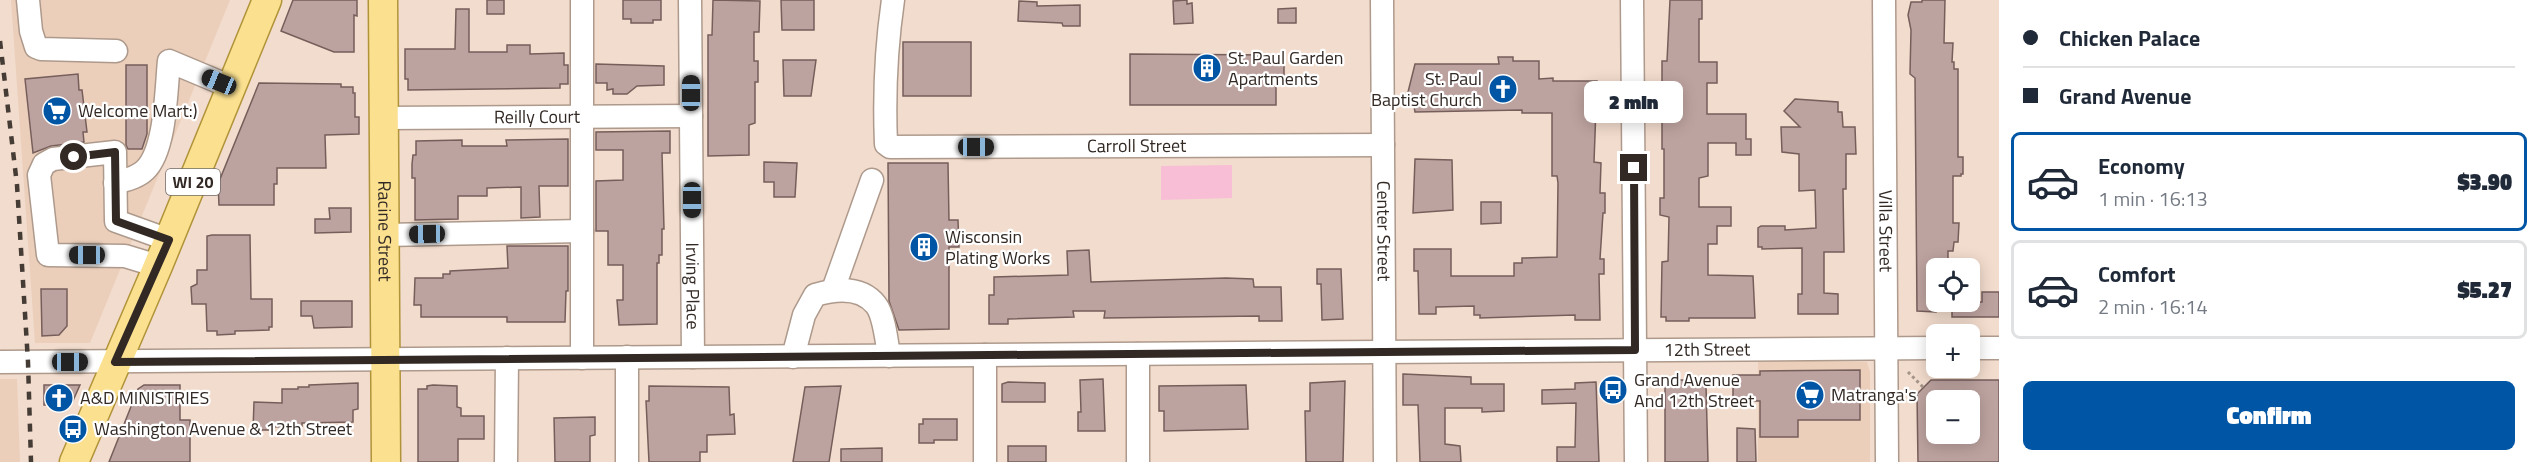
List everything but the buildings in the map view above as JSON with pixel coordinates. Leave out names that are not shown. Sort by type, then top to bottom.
[{"type":"main road","name":"WI 20","points":[[74,462],[169,240],[267,0]]},
{"type":"main road","name":"Racine Street","points":[[383,0],[386,462]]},
{"type":"street","points":[[28,0],[31,31],[36,47],[116,51]]},
{"type":"street","points":[[582,0],[582,358]]},
{"type":"street","name":"Irving Place","points":[[690,0],[693,357]]},
{"type":"street","name":"Carroll Street","points":[[893,0],[887,61],[885,118],[886,144],[890,147],[1383,145]]},
{"type":"street","name":"Center Street","points":[[1382,0],[1385,462]]},
{"type":"street","points":[[1632,0],[1636,462]]},
{"type":"street","name":"Villa Street","points":[[1884,0],[1887,462]]},
{"type":"street","points":[[115,183],[143,172],[152,162],[160,139],[169,62],[231,87]]},
{"type":"street","name":"Reilly Court","points":[[384,118],[691,116]]},
{"type":"street","points":[[158,266],[125,256],[48,255],[39,175],[44,164],[53,159],[115,152],[116,221],[169,240]]},
{"type":"street","points":[[833,290],[872,180]]},
{"type":"street","points":[[385,235],[582,231]]},
{"type":"street","points":[[793,357],[804,315],[815,295],[833,290],[850,291],[866,296],[878,306],[889,356]]},
{"type":"street","name":"12th Street","points":[[0,362],[1926,348]]},
{"type":"street","points":[[1980,348],[1999,348]]},
{"type":"street","points":[[1138,354],[1138,462]]},
{"type":"street","points":[[985,355],[985,462]]},
{"type":"street","points":[[627,357],[627,462]]},
{"type":"street","points":[[506,462],[507,358]]},
{"type":"path","points":[[1905,368],[1923,387]]},
{"type":"shaded area","points":[[11,0],[230,0],[90,343],[35,343]]},
{"type":"shaded area","points":[[1232,165],[1232,198],[1161,200],[1161,166]]},
{"type":"shaded area","points":[[1758,360],[1867,362],[1870,372],[1870,462],[1758,462]]},
{"type":"shaded area","points":[[0,379],[17,379],[20,462],[0,462]]},
{"type":"railway","points":[[0,41],[17,185],[28,362],[31,462]]},
{"type":"place","name":"St. Paul Garden Apartments","points":[[1207,68]]},
{"type":"place","name":"St. Paul Baptist Church","points":[[1503,89]]},
{"type":"place","name":"Welcome Mart:)","points":[[57,111]]},
{"type":"place","name":"Wisconsin Plating Works","points":[[924,247]]},
{"type":"place","name":"Grand Avenue And 12th Street","points":[[1613,390]]},
{"type":"place","name":"Matranga's","points":[[1810,395]]},
{"type":"place","name":"A&D MINISTRIES","points":[[59,398]]},
{"type":"place","name":"Washington Avenue & 12th Street","points":[[73,429]]},
{"type":"route","points":[[74,157],[115,152],[116,221],[169,240],[115,362],[1635,350],[1634,168]]}]
